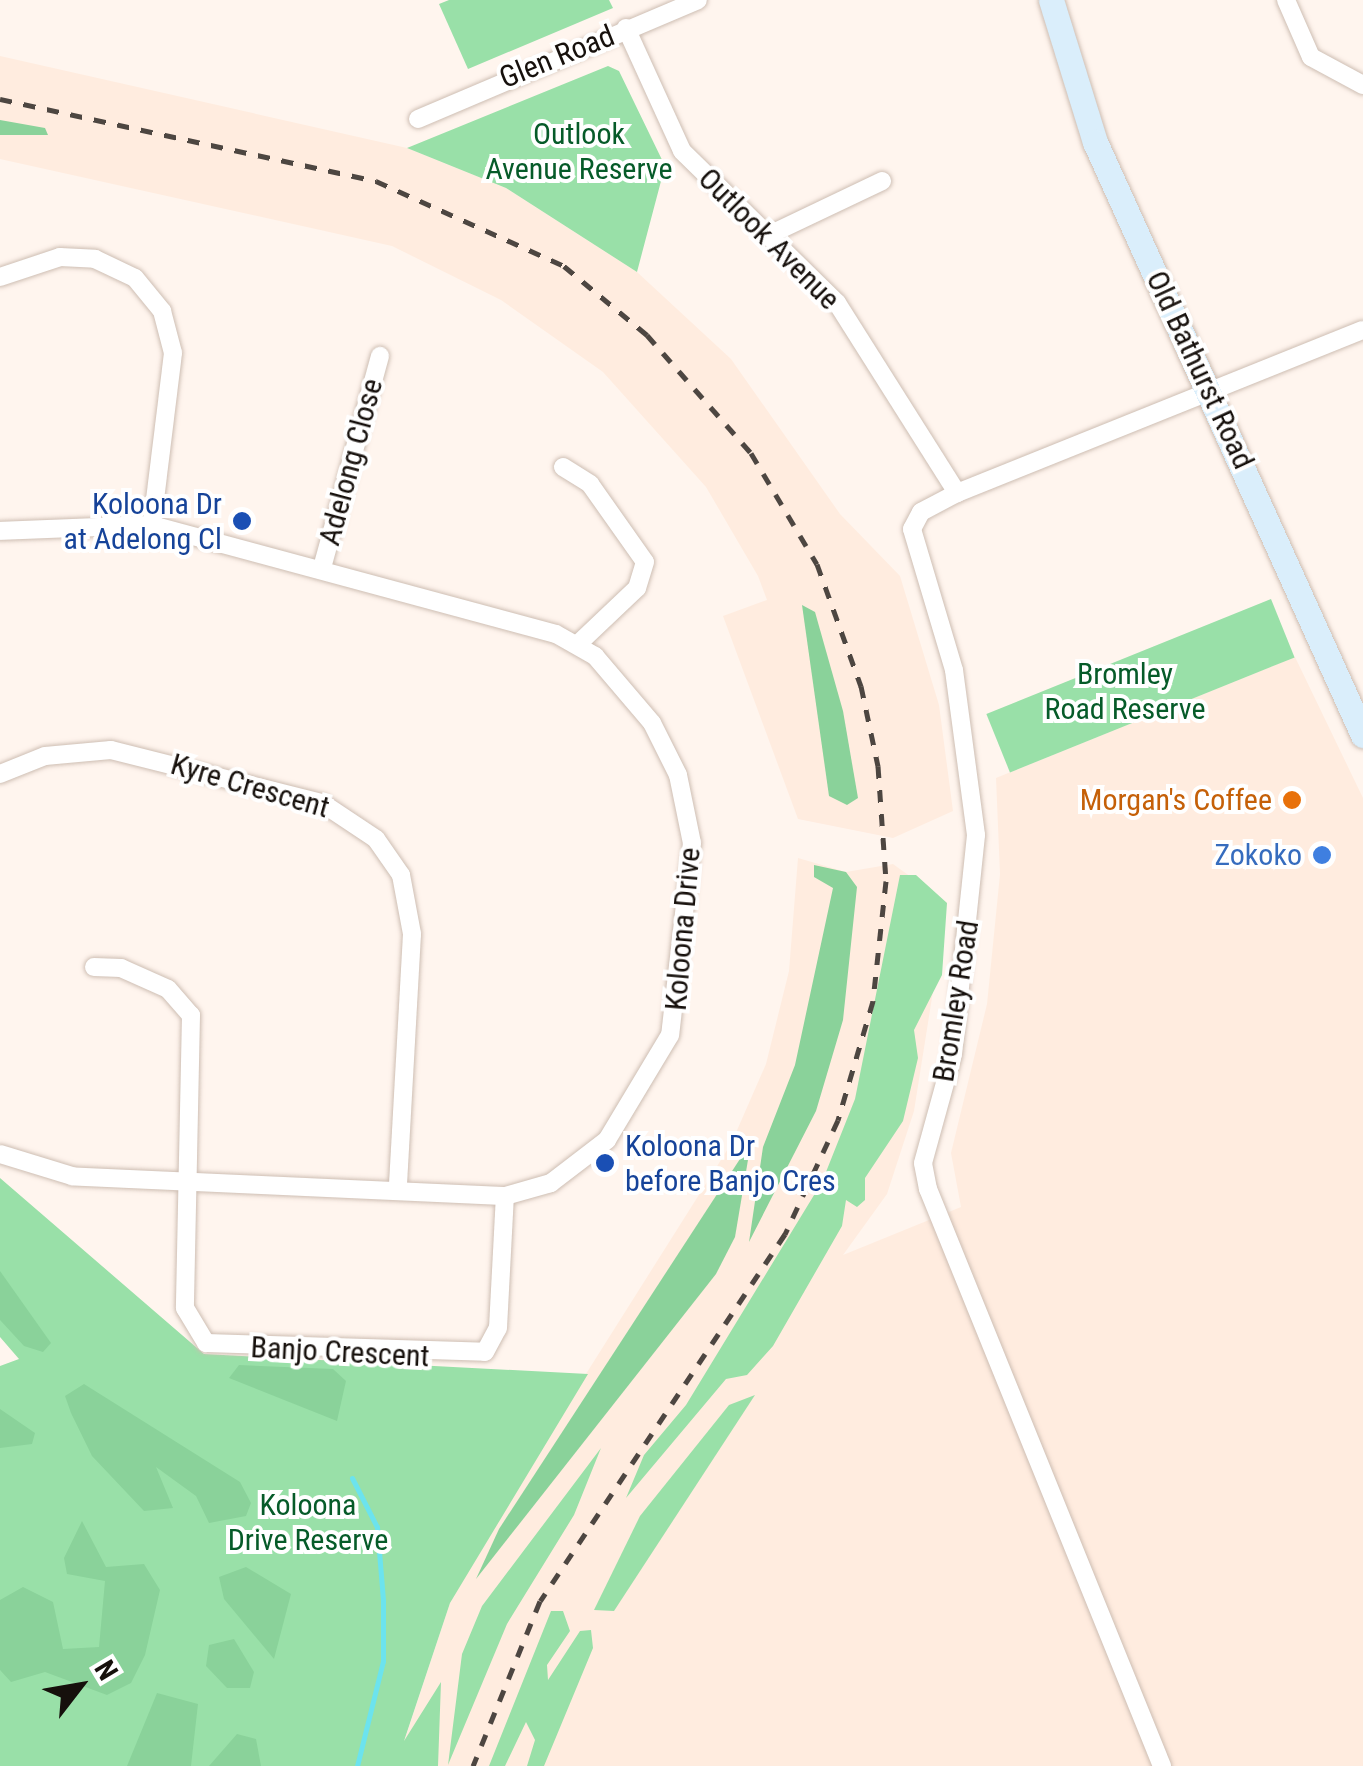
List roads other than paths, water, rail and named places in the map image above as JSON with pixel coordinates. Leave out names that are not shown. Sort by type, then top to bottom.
[{"type":"main road","name":"Old Bathurst Road","points":[[1051,0],[1084,118],[1363,735]]},
{"type":"street","name":"Glen Road","points":[[418,118],[698,0]]},
{"type":"street","points":[[1286,0],[1311,57],[1363,86]]},
{"type":"street","name":"Outlook Avenue","points":[[626,28],[682,151],[772,234],[869,345],[958,493]]},
{"type":"street","points":[[772,234],[882,181]]},
{"type":"street","points":[[0,278],[77,256],[123,270],[154,298],[173,353],[152,525]]},
{"type":"street","name":"Bromley Road","points":[[1162,1766],[935,1212],[924,1163],[953,1054],[976,835],[954,670],[912,529],[921,512],[958,493],[1363,330]]},
{"type":"street","name":"Adelong Close","points":[[322,568],[380,356]]},
{"type":"street","points":[[563,467],[590,484],[645,562],[637,588],[578,644]]},
{"type":"street","name":"Koloona Drive","points":[[0,531],[152,525],[322,568],[578,644],[643,710],[682,788],[692,843],[679,1007],[656,1064],[594,1154],[566,1176],[505,1196],[53,1173],[0,1154]]},
{"type":"street","name":"Kyre Crescent","points":[[0,774],[46,756],[111,750],[322,803],[376,839],[401,876],[412,934],[398,1188]]},
{"type":"street","points":[[94,968],[121,968],[168,989],[191,1015],[188,1179]]},
{"type":"street","name":"Banjo Crescent","points":[[188,1179],[186,1316],[200,1339],[225,1346],[485,1352],[498,1328],[505,1196]]},
{"type":"waterway","points":[[352,1478],[377,1527],[383,1600],[383,1661],[357,1766]]},
{"type":"railway","points":[[0,99],[376,181],[564,266],[647,335],[751,453],[817,564],[861,686],[878,766],[886,881],[873,1001],[838,1120],[785,1234],[540,1601],[473,1766]]},
{"type":"place","name":"Koloona Dr at Adelong Cl","points":[[242,521]]},
{"type":"place","name":"Morgan's Coffee","points":[[1292,800]]},
{"type":"place","name":"Zokoko","points":[[1322,855]]},
{"type":"place","name":"Koloona Dr before Banjo Cres","points":[[605,1163]]},
{"type":"park label","name":"Outlook Avenue Reserve","points":[[579,151]]},
{"type":"park label","name":"Bromley Road Reserve","points":[[1125,691]]},
{"type":"park label","name":"Koloona Drive Reserve","points":[[308,1522]]}]
